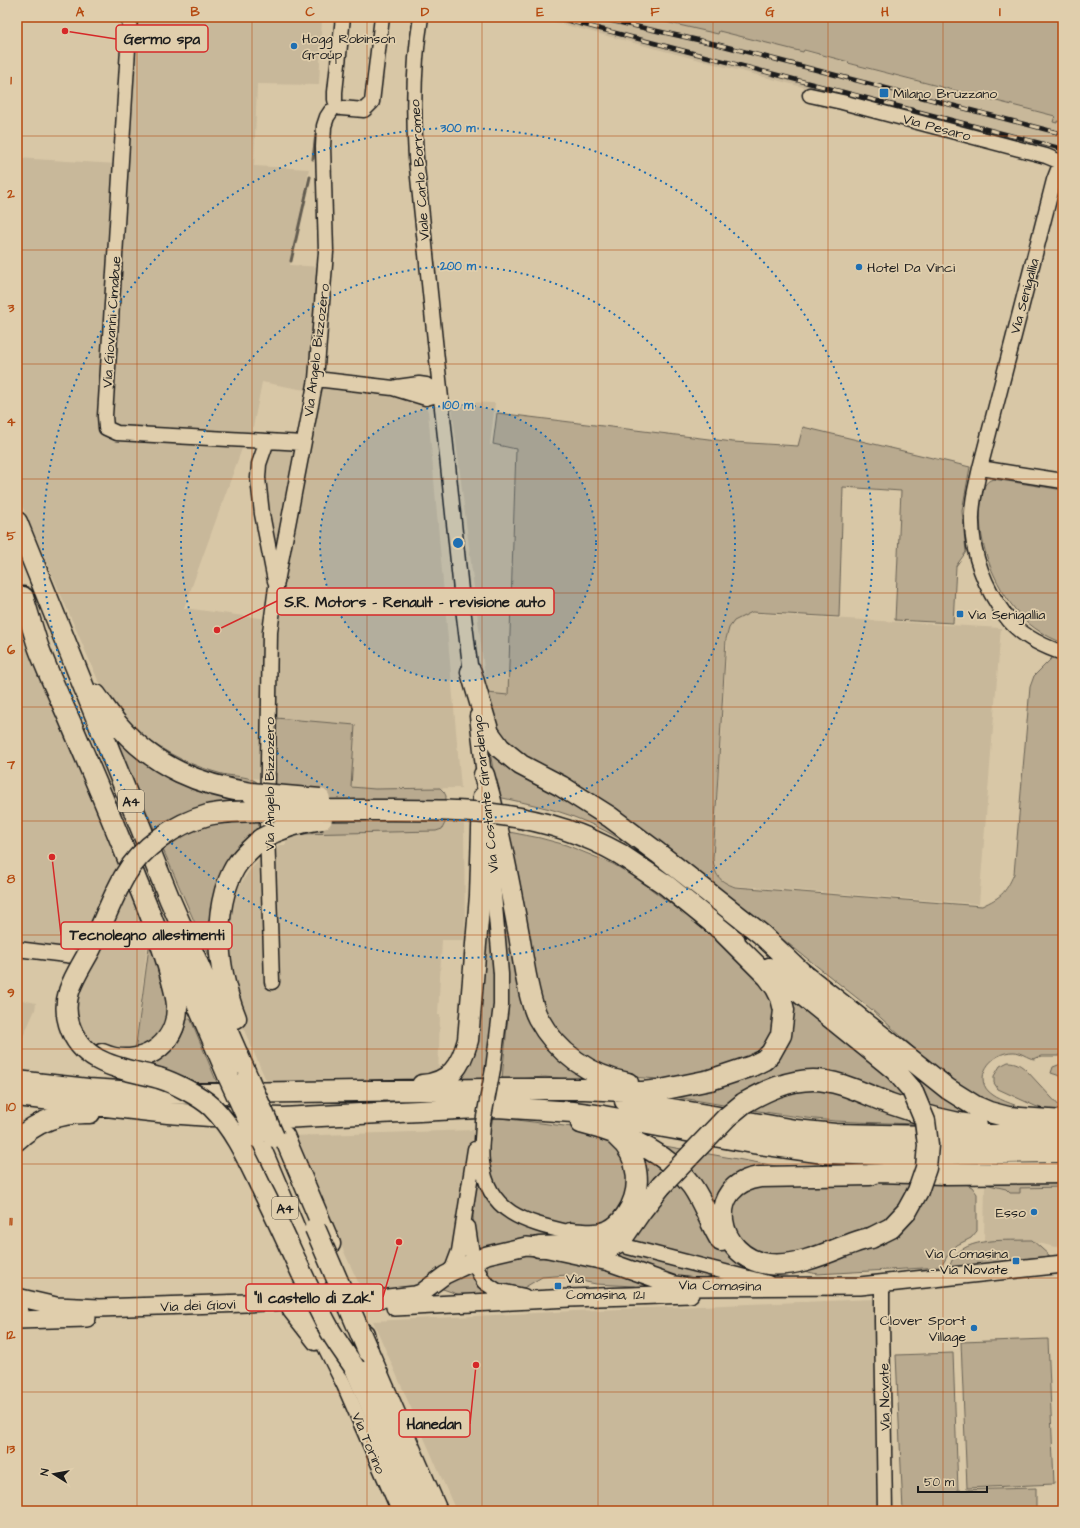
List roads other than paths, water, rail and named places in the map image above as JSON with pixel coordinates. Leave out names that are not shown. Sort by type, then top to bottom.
[{"type":"highway","name":"A4","points":[[17,522],[170,900],[271,1137],[315,1228],[437,1511]]},
{"type":"highway","points":[[20,589],[39,647],[121,840],[162,943],[174,988],[177,1017],[165,1042],[157,1050],[147,1055],[124,1060],[112,1059],[89,1046],[80,1035],[75,1022],[73,1010],[82,953]]},
{"type":"highway","name":"A4","points":[[20,589],[246,1078]]},
{"type":"highway","points":[[75,663],[120,727],[147,752],[165,764],[195,779],[220,787],[251,792],[347,802],[399,810]]},
{"type":"highway","points":[[471,672],[489,733],[500,748],[521,765],[561,786],[610,817],[658,853],[761,934],[801,972],[948,1089],[975,1106],[1008,1117],[1059,1129]]},
{"type":"highway","points":[[484,775],[507,869],[532,999],[537,1016],[560,1049],[574,1061],[592,1072],[620,1082],[638,1085],[676,1086]]},
{"type":"highway","points":[[379,1092],[406,1085],[439,1082],[449,1076],[464,1056],[468,1040],[474,980],[480,896],[484,775]]},
{"type":"highway","points":[[246,1078],[219,954],[218,936],[223,900],[232,874],[241,859],[261,839],[273,832],[298,824],[319,820],[399,810]]},
{"type":"highway","points":[[347,1372],[274,1212],[237,1138],[225,1122],[204,1101],[179,1086],[95,1059],[84,1050],[75,1038],[69,1024],[66,1009],[67,997],[82,953],[125,875],[143,853],[174,829],[209,815],[231,812],[453,810],[531,819],[584,836],[680,884],[751,940],[801,972]]},
{"type":"highway","points":[[515,1108],[551,1119],[582,1123],[612,1133],[632,1141],[661,1157],[676,1169],[698,1195],[717,1236],[726,1251],[739,1261],[751,1267],[768,1270],[819,1262],[856,1248],[871,1238],[891,1228],[907,1211],[918,1190],[926,1168],[928,1145],[925,1121],[912,1090],[895,1070],[666,885],[620,854]]},
{"type":"highway","points":[[17,1080],[88,1089],[168,1094],[379,1092],[485,1089],[584,1089],[643,1092],[661,1090],[710,1080],[752,1066],[764,1060],[771,1053],[781,1034],[784,1010],[781,998],[768,977],[724,933]]},
{"type":"highway","points":[[540,1247],[565,1246],[599,1249],[610,1247],[619,1242],[661,1186],[727,1117],[744,1103],[775,1087],[803,1081],[821,1081],[853,1089],[892,1104],[947,1121],[979,1127],[1059,1129]]},
{"type":"highway","points":[[529,1089],[627,1101],[795,1130],[835,1134],[929,1136],[1059,1129]]},
{"type":"highway","points":[[17,1096],[168,1113],[282,1118],[497,1107],[573,1112],[603,1116],[753,1143],[824,1153],[884,1155],[1063,1152]]},
{"type":"highway","points":[[17,1140],[35,1126],[64,1115],[82,1113],[134,1115],[168,1113]]},
{"type":"highway","points":[[571,1232],[590,1235],[609,1231],[622,1220],[635,1200],[637,1177],[635,1165],[631,1154],[612,1133]]},
{"type":"highway","points":[[271,1137],[337,1261],[362,1322],[368,1351]]},
{"type":"highway","name":"A4","points":[[271,1137],[347,1372],[416,1511]]},
{"type":"highway","points":[[977,1174],[1020,1164],[1063,1159]]},
{"type":"highway","points":[[871,1238],[860,1240],[810,1259],[784,1264],[769,1264],[750,1258],[733,1244],[724,1226],[722,1214],[724,1205],[731,1192],[740,1184],[752,1179],[870,1174],[877,1172],[944,1174],[1063,1173]]},
{"type":"main road","name":"Via Comasina","points":[[445,1276],[487,1255],[526,1246],[540,1247],[609,1262],[674,1285],[690,1287],[807,1285],[831,1281],[866,1280],[882,1283],[1063,1264]]},
{"type":"main road","name":"Via dei Giovi","points":[[17,1297],[50,1305],[75,1308],[190,1306],[400,1297],[421,1293],[445,1276]]},
{"type":"main road","name":"Via Comasina","points":[[447,1305],[546,1299],[719,1293],[780,1286]]},
{"type":"main road","name":"Via dei Giovi","points":[[19,1320],[447,1305]]},
{"type":"street","name":"Via Giovanni Cimabue","points":[[130,17],[105,416],[106,428],[117,433],[303,443]]},
{"type":"street","name":"Via Angelo Bizzozero","points":[[272,982],[267,831],[270,632],[276,587],[316,378],[326,252],[323,147],[324,126],[327,118],[336,106],[335,92],[344,17]]},
{"type":"street","points":[[336,106],[364,110],[372,102],[382,17]]},
{"type":"street","name":"Viale Carlo Borromeo","points":[[421,17],[415,69],[414,99],[416,158],[440,394]]},
{"type":"street","name":"Via Pesaro","points":[[810,96],[842,102],[1039,154],[1062,162]]},
{"type":"street","name":"Via Senigallia","points":[[1062,162],[1054,180],[980,468],[972,505],[972,522],[977,561],[984,577],[1006,616],[1020,631],[1033,640],[1063,653]]},
{"type":"street","points":[[316,378],[393,388],[419,384],[426,385],[440,394]]},
{"type":"street","name":"Via Costante Girardengo","points":[[440,394],[484,775],[501,974],[498,1041],[483,1122],[478,1132],[459,1254],[453,1267],[445,1276]]},
{"type":"street","name":"Via Angelo Bizzozero","points":[[267,441],[258,464],[258,478],[262,514],[276,587]]},
{"type":"street","points":[[980,468],[1063,481]]},
{"type":"street","points":[[17,949],[82,953]]},
{"type":"street","points":[[483,1122],[481,1157],[482,1168],[488,1185],[497,1200],[504,1207],[524,1220],[545,1227],[600,1240]]},
{"type":"street","name":"Via Costante Girardengo","points":[[468,1193],[468,1229],[471,1248],[476,1261]]},
{"type":"street","points":[[628,1247],[780,1286]]},
{"type":"street","name":"Via Comasina","points":[[476,1261],[478,1271],[484,1282],[496,1290],[546,1299]]},
{"type":"street","name":"Via Novate","points":[[882,1283],[886,1511]]},
{"type":"street","points":[[17,1297],[19,1320]]},
{"type":"street","points":[[190,1306],[224,1308],[298,1306],[304,1307],[307,1311]]},
{"type":"street","name":"Via Torino","points":[[290,1311],[309,1334],[347,1372]]},
{"type":"street","name":"Via Torino","points":[[307,1311],[347,1372],[399,1511]]},
{"type":"waterway","points":[[313,159],[316,134]]},
{"type":"waterway","points":[[291,261],[310,177]]},
{"type":"railway","points":[[554,17],[1063,149]]},
{"type":"railway","points":[[594,17],[716,44],[1063,134]]},
{"type":"place","name":"Germo spa","points":[[65,31]]},
{"type":"place","name":"Hogg Robinson Group","points":[[294,46]]},
{"type":"place","name":"Milano Bruzzano","points":[[884,93]]},
{"type":"place","name":"Hotel Da Vinci","points":[[859,267]]},
{"type":"place","name":"Via Senigallia","points":[[960,614]]},
{"type":"place","name":"S.R. Motors - Renault - revisione auto","points":[[217,630]]},
{"type":"place","name":"Tecnolegno allestimenti","points":[[52,857]]},
{"type":"place","name":"Esso","points":[[1034,1212]]},
{"type":"place","name":"\"Il castello di Zak\"","points":[[399,1242]]},
{"type":"place","name":"Via Comasina - Via Novate","points":[[1016,1261]]},
{"type":"place","name":"Via Comasina, 121","points":[[558,1286]]},
{"type":"place","name":"Clover Sport Village","points":[[974,1328]]},
{"type":"place","name":"Hanedan","points":[[476,1365]]}]
